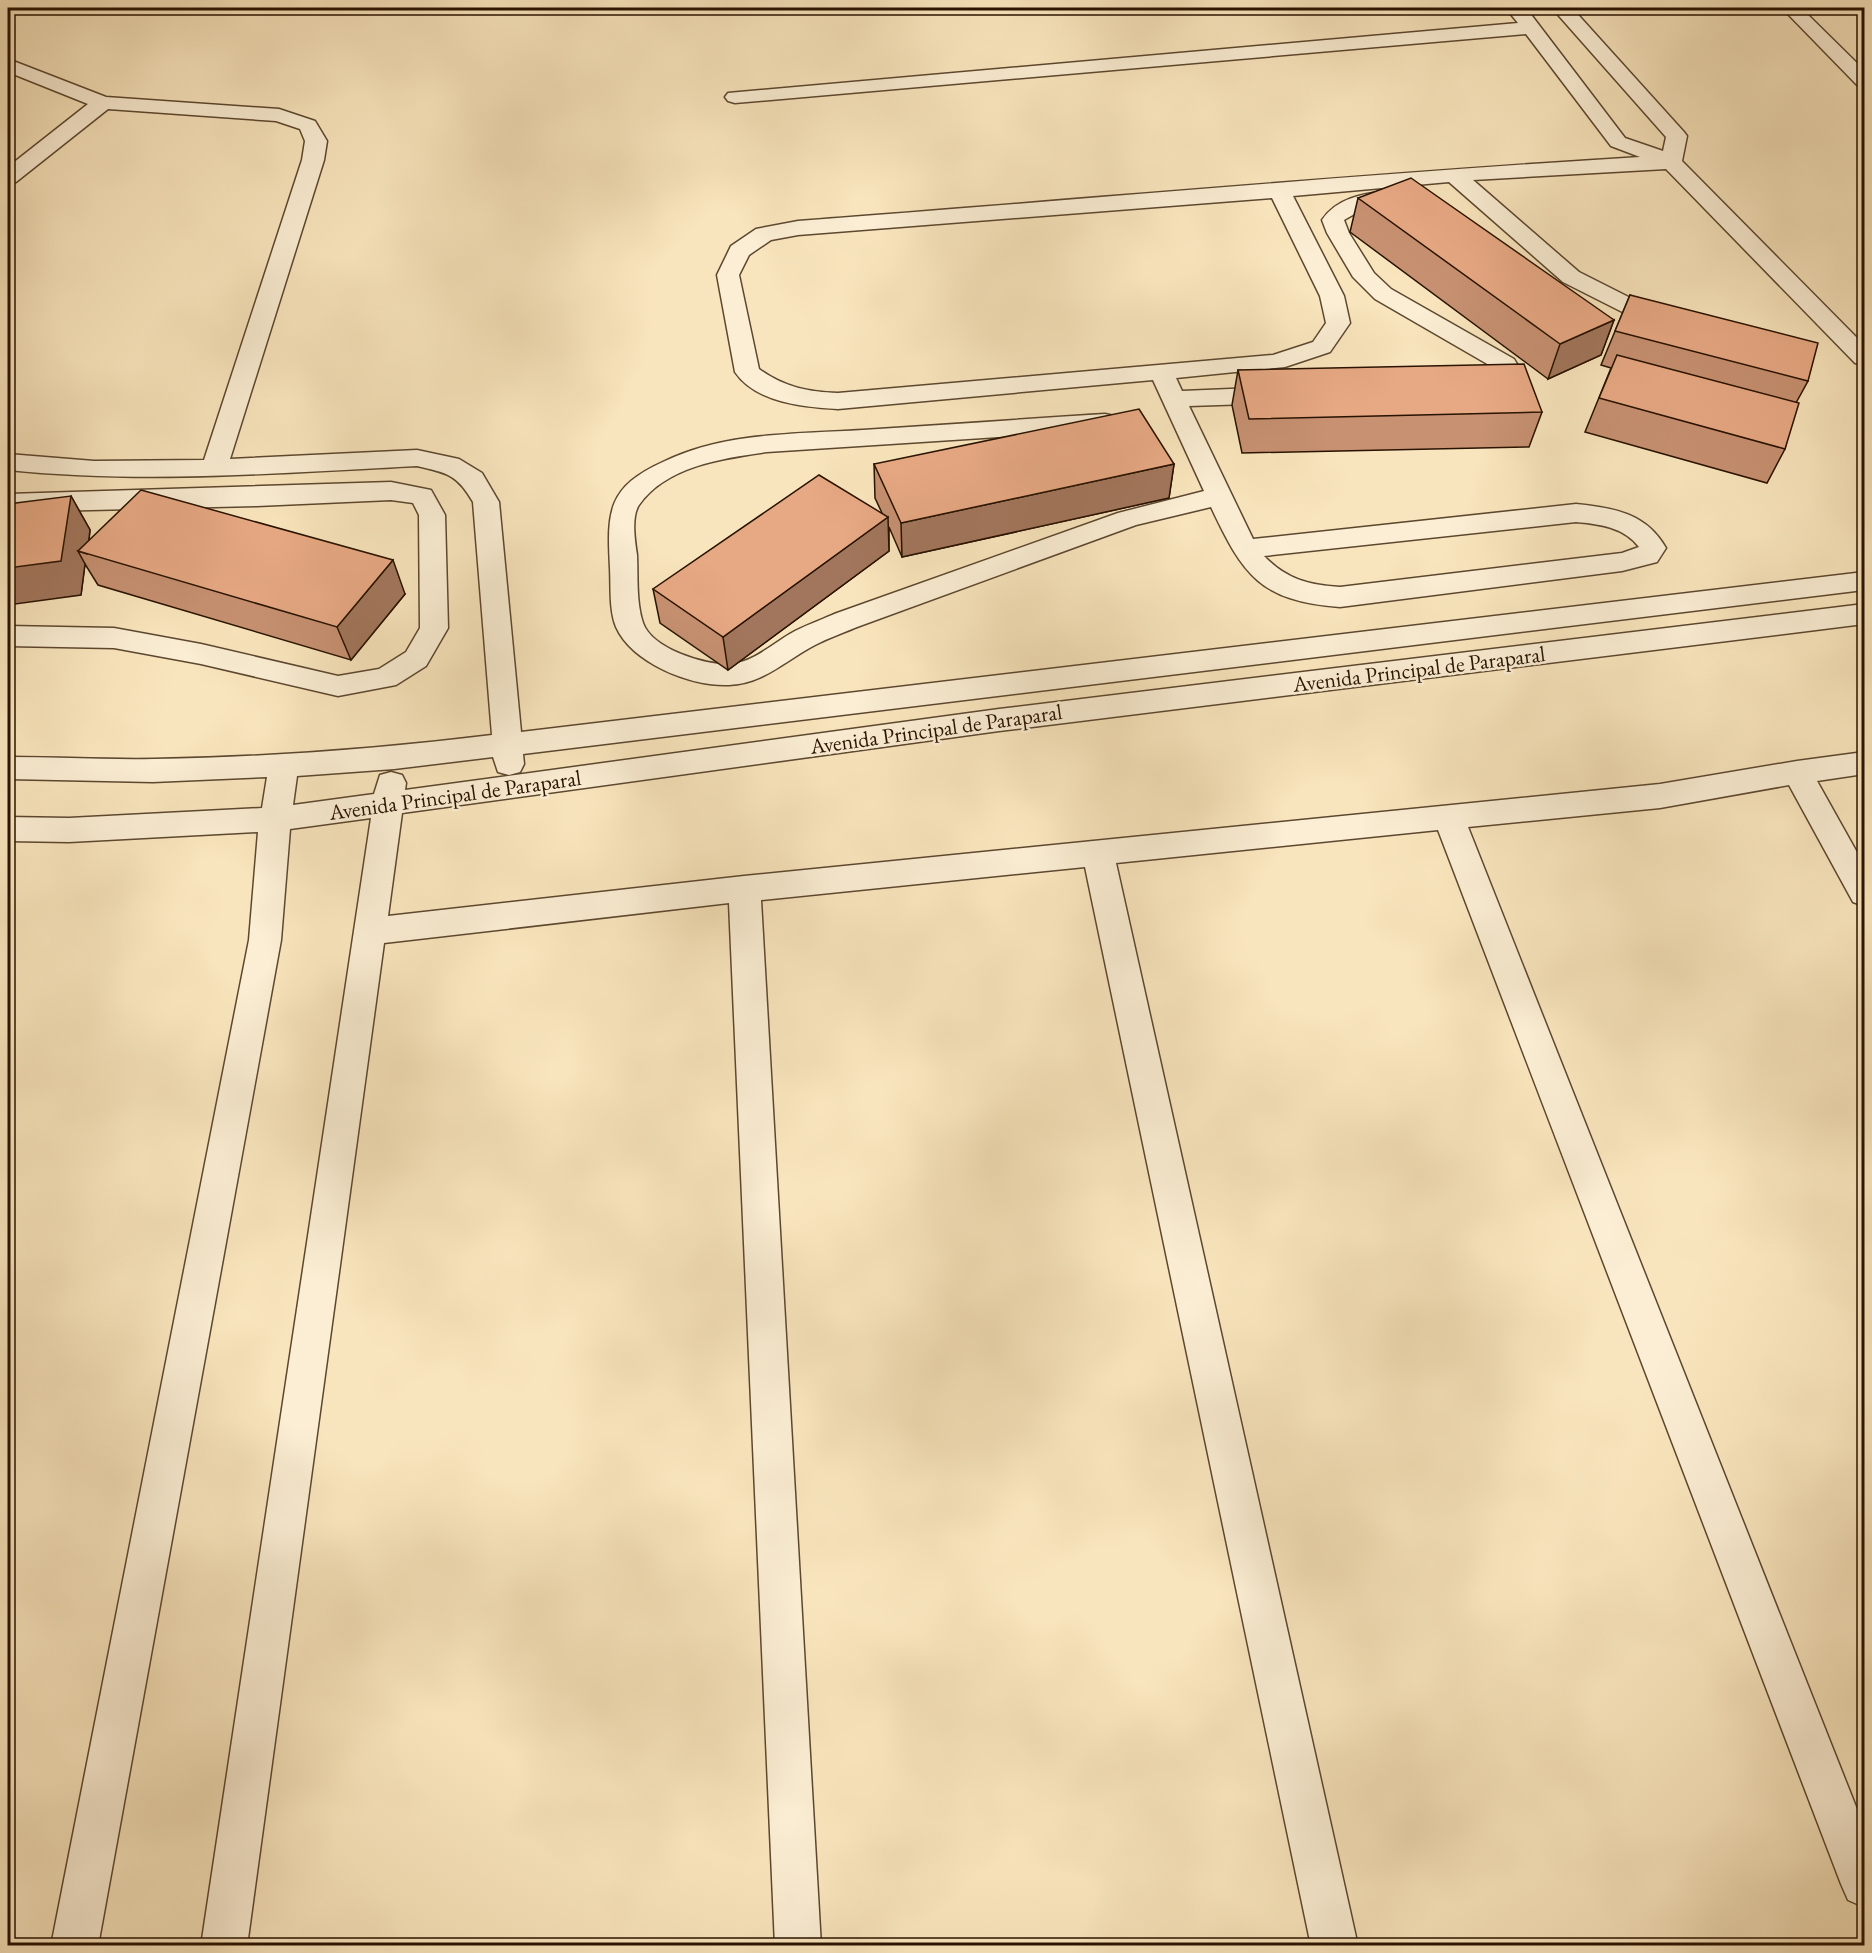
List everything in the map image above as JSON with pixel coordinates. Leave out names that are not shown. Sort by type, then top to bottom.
[{"type":"street","points":[[1516,8],[1618,142],[1671,162],[1864,358]]},
{"type":"street","points":[[1562,8],[1677,136],[1671,162]]},
{"type":"street","points":[[1791,8],[1864,81]]},
{"type":"street","points":[[735,97],[1532,28]]},
{"type":"street","points":[[8,65],[103,103],[279,115],[309,125],[316,141],[313,160],[214,468]]},
{"type":"street","points":[[8,177],[103,103]]},
{"type":"street","points":[[1279,191],[1332,296],[1338,323],[1322,347],[1276,362],[838,401],[803,399],[770,390],[747,372],[728,275],[739,250],[764,234],[798,228],[1279,191],[1454,175],[1671,162]]},
{"type":"street","points":[[1454,175],[1571,277],[1677,331]]},
{"type":"street","points":[[1473,191],[1371,199],[1339,210],[1333,220],[1338,233],[1365,277],[1383,294],[1505,364]]},
{"type":"street","points":[[1161,372],[1244,549],[1253,562],[1278,584],[1308,595],[1340,597],[1622,562],[1647,556],[1653,548],[1649,539],[1616,519],[1597,514],[1576,513],[1244,549]]},
{"type":"street","points":[[956,391],[966,430]]},
{"type":"street","points":[[1173,399],[1303,394]]},
{"type":"street","points":[[1105,422],[767,444],[722,450],[680,462],[650,479],[625,503],[621,535],[630,626],[646,646],[674,664],[702,672],[729,675],[754,669],[806,638],[847,620],[1050,546],[1169,507],[1220,496]]},
{"type":"street","points":[[8,462],[94,469],[214,468],[417,458],[450,465],[473,480],[486,502],[510,788]]},
{"type":"street","points":[[8,503],[257,497],[391,490],[422,496],[432,515],[434,628],[416,659],[386,678],[338,686],[201,654],[114,639],[10,641]]},
{"type":"street","name":"Avenida Principal de Paraparal","points":[[8,768],[73,771],[284,766],[394,758],[1864,581]]},
{"type":"street","name":"Avenida Principal de Paraparal","points":[[8,829],[69,830],[275,819],[1011,718],[1864,614]]},
{"type":"street","points":[[224,1946],[394,758]]},
{"type":"street","points":[[371,931],[744,889],[1660,796],[1797,772],[1864,764]]},
{"type":"street","points":[[74,1946],[265,940],[275,819],[284,766]]},
{"type":"street","points":[[1797,772],[1864,893]]},
{"type":"street","points":[[1449,818],[1864,1884]]},
{"type":"street","points":[[1098,854],[1335,1946]]},
{"type":"street","points":[[744,889],[798,1946]]},
{"type":"building","points":[[1411,178],[1614,320],[1560,344],[1358,198]]},
{"type":"building","points":[[1630,295],[1818,343],[1808,381],[1615,331]]},
{"type":"building","points":[[1617,355],[1799,403],[1785,449],[1599,398]]},
{"type":"building","points":[[1524,364],[1542,412],[1249,419],[1238,370]]},
{"type":"building","points":[[1139,409],[1174,464],[901,523],[874,464]]},
{"type":"building","points":[[819,475],[888,517],[723,637],[653,589]]},
{"type":"building","points":[[141,490],[393,560],[337,627],[78,551]]},
{"type":"building","points":[[71,496],[61,561],[8,568],[8,504]]}]
